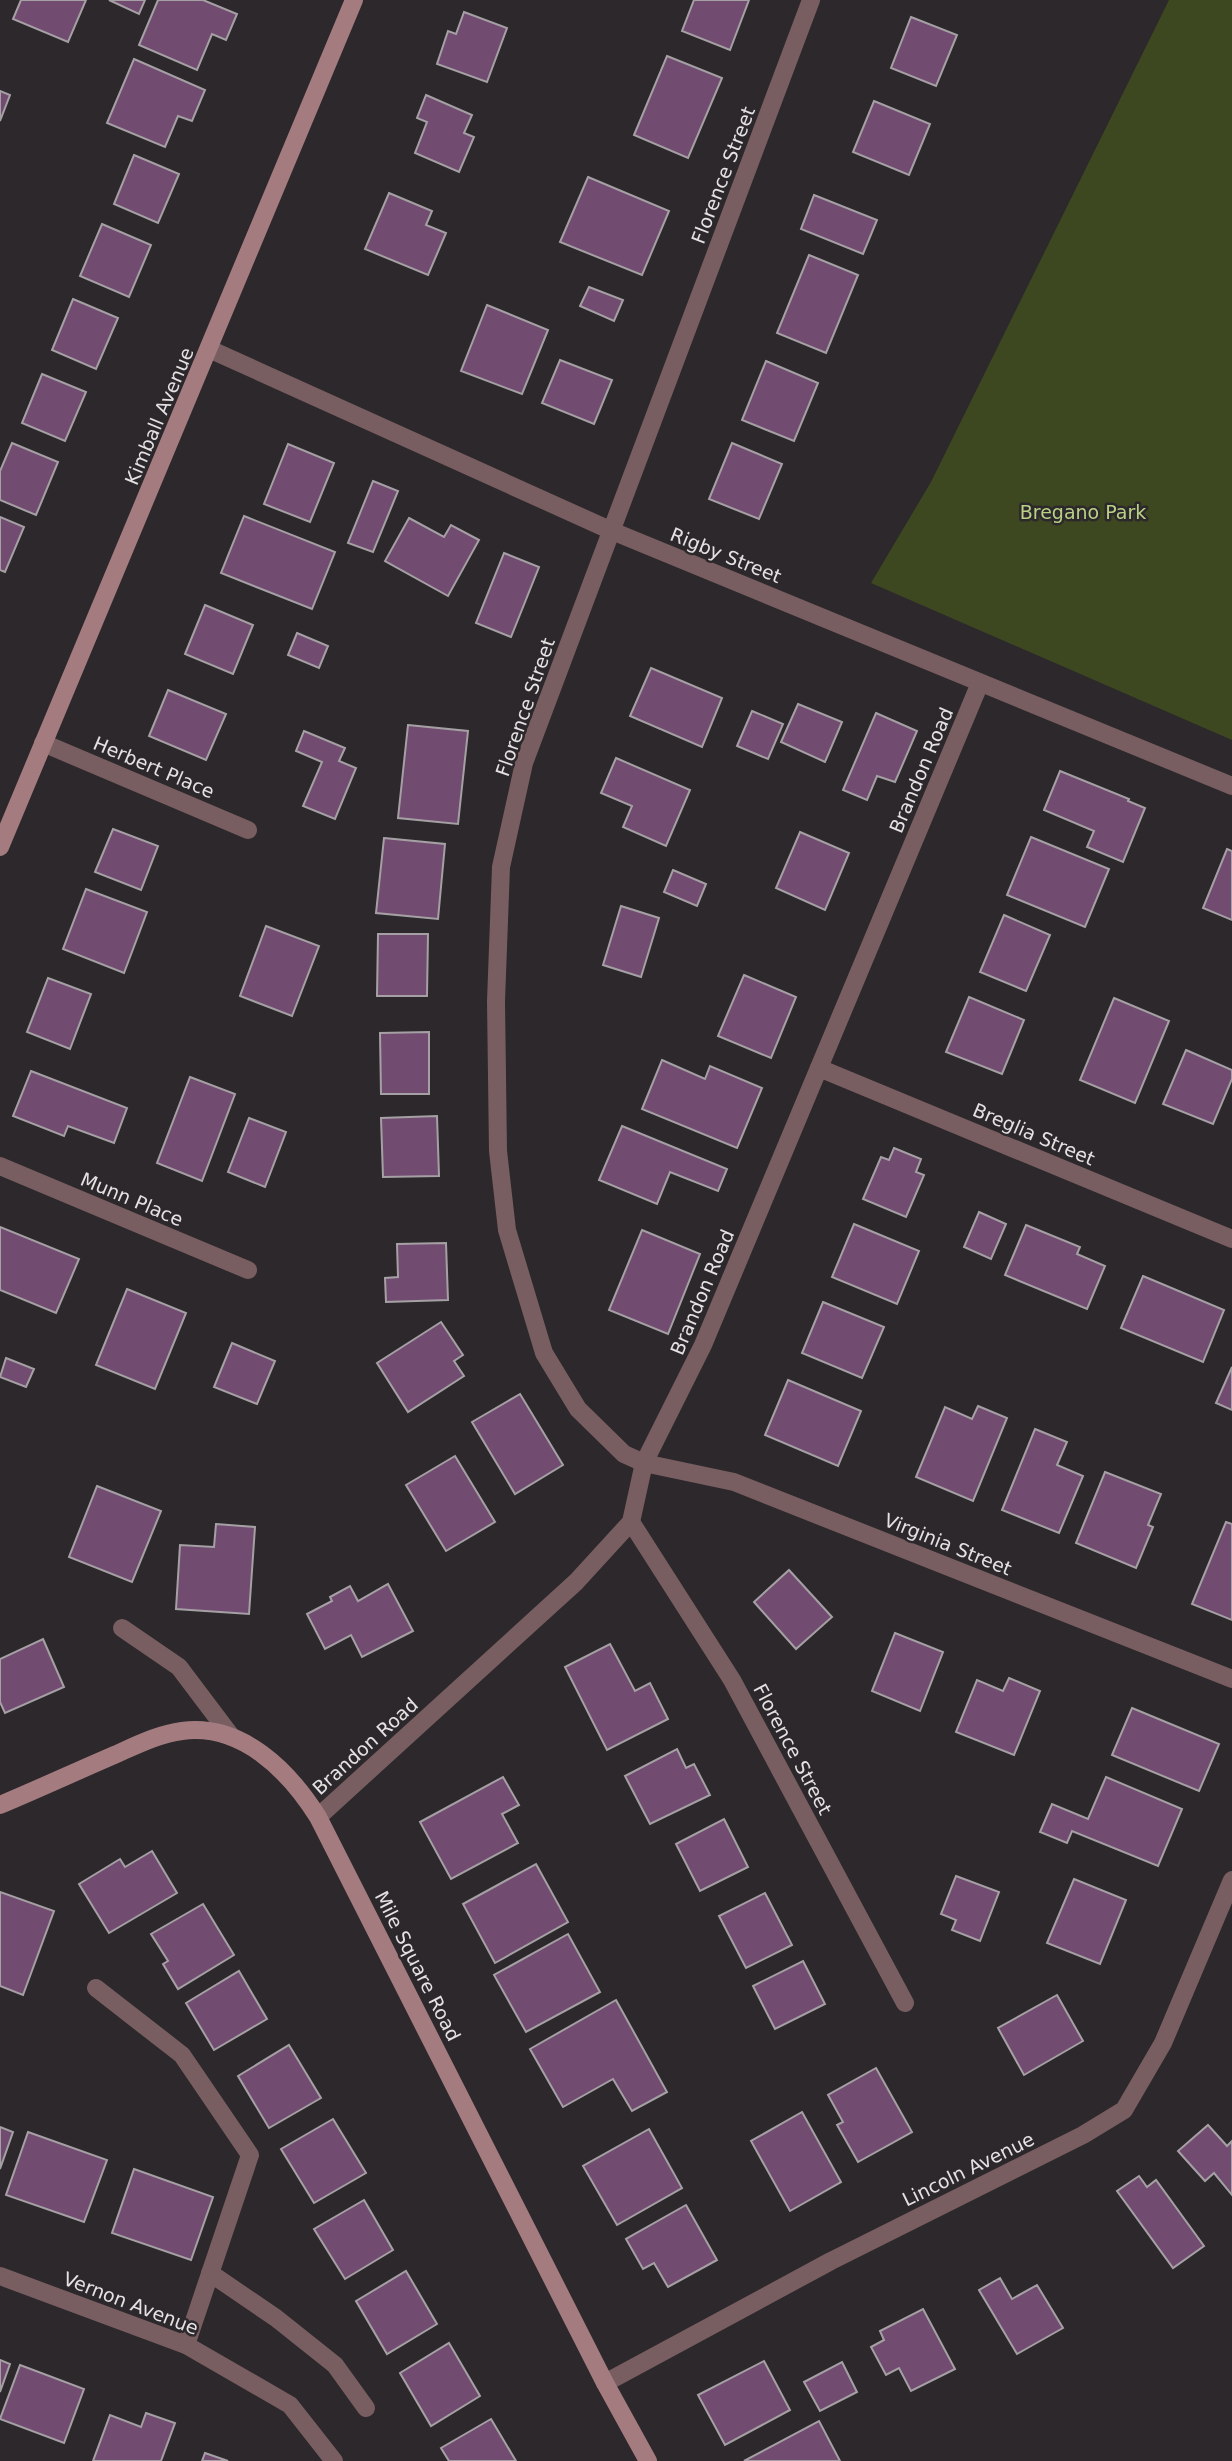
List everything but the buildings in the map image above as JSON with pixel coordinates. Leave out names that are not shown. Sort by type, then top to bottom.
[{"type":"street","name":"Florence Street","points":[[644,1463],[624,1454],[586,1418],[544,1353],[507,1230],[498,1151],[496,1001],[501,867],[524,763],[811,0]]},
{"type":"street","name":"Kimball Avenue","points":[[0,847],[209,349],[349,2]]},
{"type":"street","name":"Rigby Street","points":[[209,349],[611,531],[1232,786]]},
{"type":"street","name":"Brandon Road","points":[[318,1817],[576,1582],[631,1522],[644,1463],[703,1345],[980,682]]},
{"type":"street","name":"Herbert Place","points":[[43,743],[248,830]]},
{"type":"street","name":"Breglia Street","points":[[819,1068],[1232,1239]]},
{"type":"street","name":"Munn Place","points":[[0,1166],[248,1270]]},
{"type":"street","name":"Virginia Street","points":[[644,1463],[734,1482],[1232,1679]]},
{"type":"street","name":"Florence Street","points":[[631,1522],[732,1680],[905,2003]]},
{"type":"street","points":[[122,1628],[178,1667],[231,1736]]},
{"type":"street","name":"Mile Square Road","points":[[0,1805],[164,1735],[198,1730],[214,1731],[252,1747],[276,1764],[306,1798],[318,1817],[605,2383],[648,2461]]},
{"type":"street","name":"Lincoln Avenue","points":[[605,2383],[831,2261],[1083,2136],[1124,2110],[1163,2042],[1232,1880]]},
{"type":"street","points":[[96,1988],[182,2055],[250,2155],[186,2345]]},
{"type":"street","points":[[210,2273],[276,2318],[335,2365],[366,2408]]},
{"type":"street","name":"Vernon Avenue","points":[[0,2276],[186,2345],[290,2405],[334,2461]]},
{"type":"green space","name":"Bregano Park","points":[[1169,0],[1232,0],[1232,740],[871,583],[931,482]]}]
